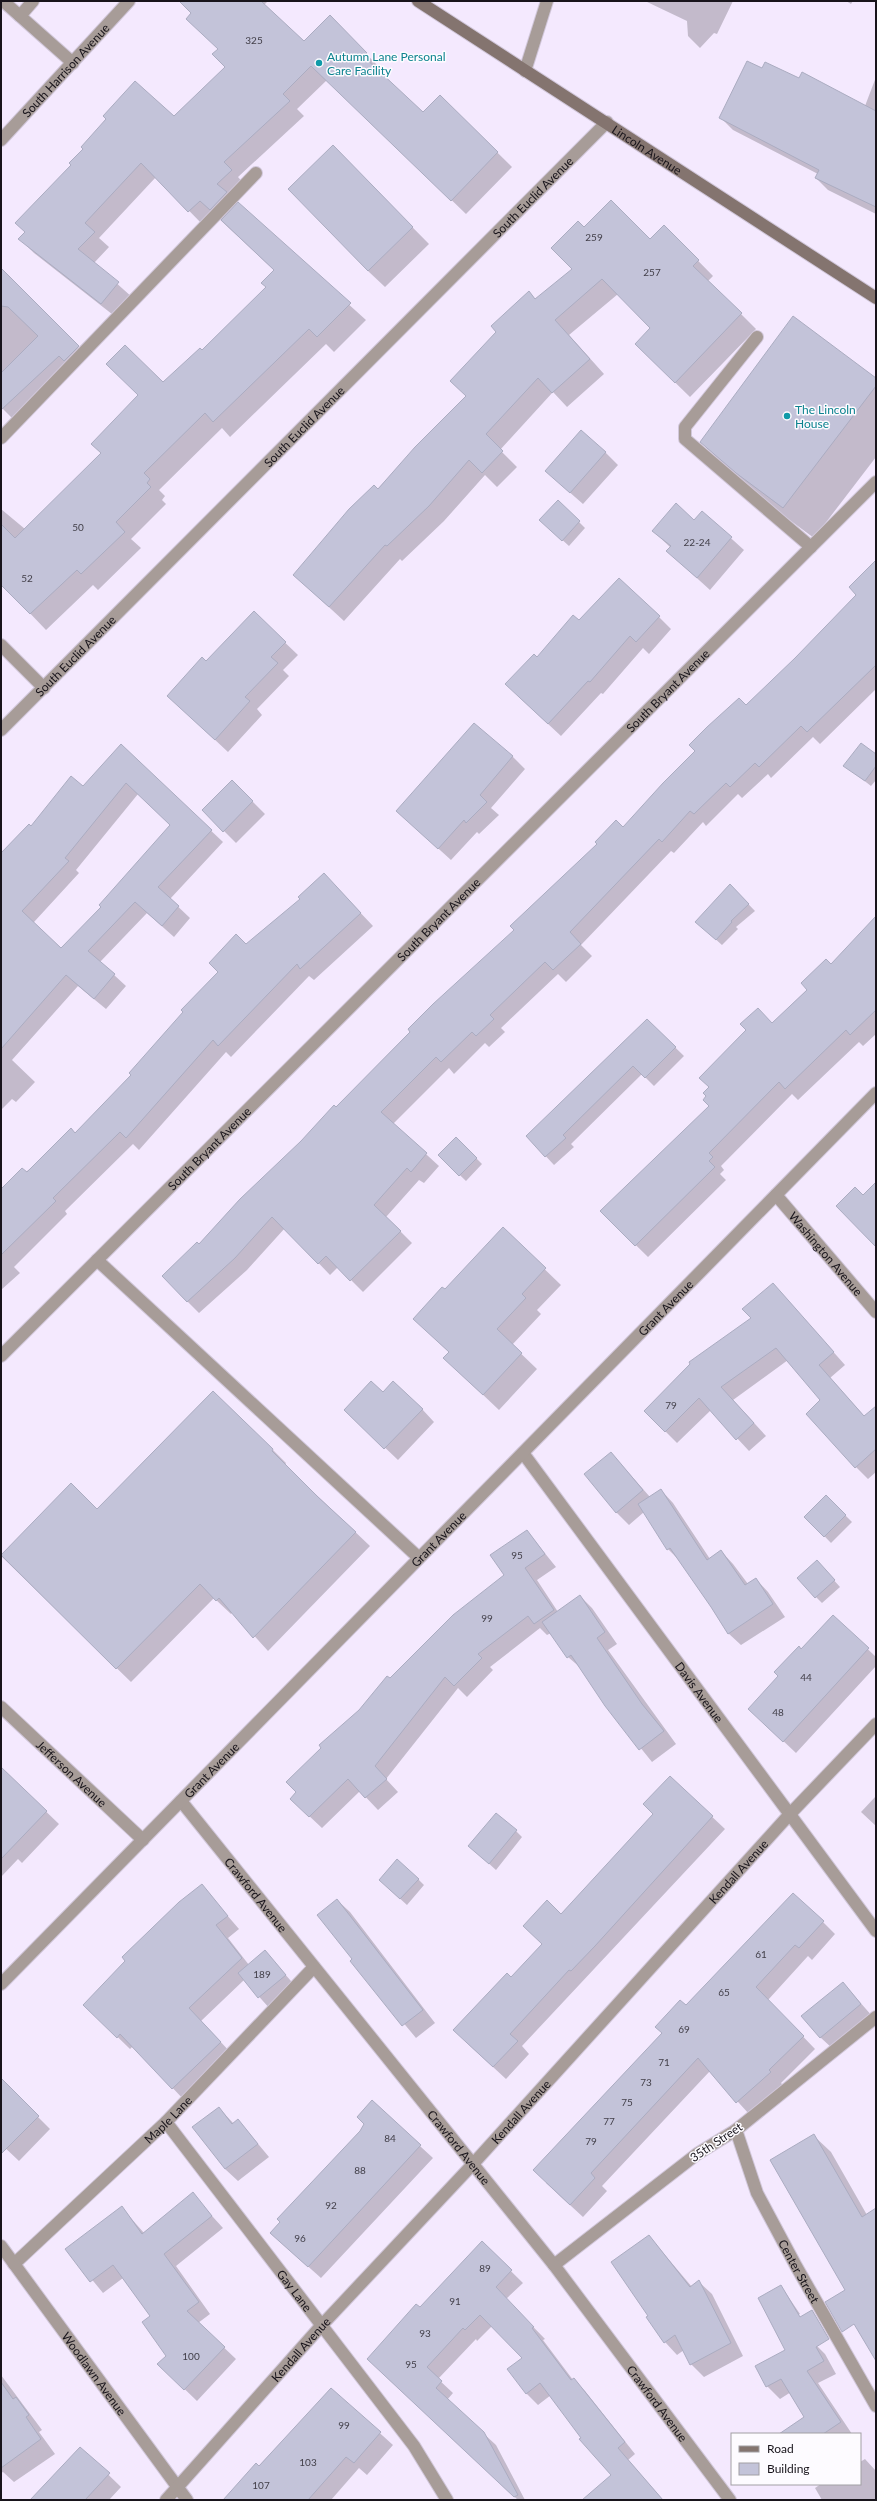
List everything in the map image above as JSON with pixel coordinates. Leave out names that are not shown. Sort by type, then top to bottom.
[{"type":"street","points":[[3,1],[73,63]]},
{"type":"street","points":[[20,16],[33,1]]},
{"type":"street","name":"South Harrison Avenue","points":[[1,140],[130,1]]},
{"type":"street","name":"Lincoln Avenue","points":[[418,1],[525,71],[607,122],[876,298]]},
{"type":"street","points":[[525,71],[547,1]]},
{"type":"street","name":"South Euclid Avenue","points":[[1,730],[607,122]]},
{"type":"street","points":[[1,438],[256,173]]},
{"type":"street","points":[[757,337],[685,427],[683,433],[685,439],[811,547]]},
{"type":"street","name":"South Bryant Avenue","points":[[1,1356],[876,482]]},
{"type":"street","points":[[1,645],[44,688]]},
{"type":"street","name":"Grant Avenue","points":[[1,1984],[418,1557],[523,1453],[876,1094]]},
{"type":"street","name":"Washington Avenue","points":[[776,1195],[876,1312]]},
{"type":"street","points":[[97,1260],[418,1557]]},
{"type":"street","name":"Davis Avenue","points":[[523,1453],[876,1931]]},
{"type":"street","name":"Jefferson Avenue","points":[[1,1707],[143,1840]]},
{"type":"street","name":"Kendall Avenue","points":[[166,2500],[321,2326],[473,2164],[789,1815],[876,1724]]},
{"type":"street","name":"Crawford Avenue","points":[[181,1801],[554,2265],[730,2500]]},
{"type":"street","name":"Maple Lane","points":[[14,2264],[166,2122],[314,1967]]},
{"type":"street","name":"35th Street","points":[[554,2265],[697,2154],[736,2130],[876,2017]]},
{"type":"street","name":"Gay Lane","points":[[166,2122],[414,2446],[447,2500]]},
{"type":"street","name":"Center Street","points":[[736,2130],[757,2193],[796,2266],[876,2406]]},
{"type":"street","name":"Woodlawn Avenue","points":[[1,2246],[187,2500]]},
{"type":"building","points":[[179,1],[261,1],[304,41],[330,15],[367,53],[363,56],[423,112],[440,95],[498,152],[451,201],[311,66],[283,94],[290,101],[224,162],[232,170],[217,184],[227,192],[210,210],[200,201],[188,212],[141,163],[85,223],[95,232],[78,249],[119,282],[101,304],[18,239],[25,232],[15,223],[71,165],[69,163],[83,149],[81,147],[106,119],[103,116],[135,81],[174,116],[225,67],[212,54],[218,49],[186,19],[191,13]]},
{"type":"building","points":[[747,61],[762,68],[765,62],[799,78],[802,72],[876,111],[876,207],[815,178],[819,170],[719,118]]},
{"type":"building","points":[[333,145],[413,227],[368,271],[288,189]]},
{"type":"building","points":[[611,200],[650,239],[664,225],[699,260],[693,266],[742,313],[675,383],[635,344],[650,328],[602,279],[555,320],[590,359],[552,393],[538,378],[486,434],[503,451],[482,473],[469,460],[429,506],[387,546],[385,545],[329,607],[293,575],[349,509],[374,485],[378,489],[415,447],[466,396],[450,381],[496,332],[491,326],[529,291],[535,299],[572,269],[551,248],[578,221],[584,227]]},
{"type":"building","points":[[238,202],[351,303],[317,337],[309,329],[213,422],[205,413],[144,473],[150,479],[147,483],[151,487],[116,522],[125,532],[81,574],[77,570],[30,614],[1,585],[1,524],[15,538],[101,453],[91,444],[138,395],[106,364],[125,345],[163,382],[200,348],[202,350],[266,287],[261,283],[274,270],[221,220]]},
{"type":"building","points":[[1,268],[79,346],[64,361],[59,356],[1,410],[1,373],[38,336],[8,307],[1,306]]},
{"type":"building","name":"The Lincoln House","points":[[793,316],[876,378],[876,386],[783,508],[736,473],[700,442]]},
{"type":"building","points":[[581,430],[606,452],[570,493],[545,471]]},
{"type":"building","points":[[558,500],[580,521],[562,541],[539,520]]},
{"type":"building","points":[[676,503],[694,520],[702,511],[732,537],[697,578],[666,551],[671,546],[652,531]]},
{"type":"building","points":[[876,560],[876,665],[807,732],[801,726],[759,767],[755,763],[730,787],[726,783],[694,814],[690,811],[662,842],[659,839],[570,932],[581,944],[553,970],[545,962],[490,1015],[494,1019],[476,1036],[472,1032],[441,1062],[436,1057],[381,1112],[427,1153],[411,1172],[407,1168],[374,1205],[401,1231],[350,1281],[326,1256],[318,1264],[272,1217],[235,1258],[187,1302],[162,1276],[197,1242],[199,1244],[240,1199],[301,1141],[334,1105],[336,1107],[410,1032],[408,1029],[433,1004],[514,930],[510,926],[597,844],[595,842],[616,820],[623,827],[663,783],[695,751],[689,745],[707,727],[739,698],[746,705],[795,658],[856,595],[849,587]]},
{"type":"building","points":[[619,578],[660,616],[636,642],[630,636],[590,682],[588,681],[548,724],[505,684],[534,654],[537,657],[573,615],[579,620]]},
{"type":"building","points":[[254,611],[286,642],[271,657],[278,663],[245,697],[250,701],[215,740],[167,696],[202,657],[206,661]]},
{"type":"building","points":[[474,723],[513,756],[480,795],[487,802],[466,823],[464,820],[438,849],[396,811]]},
{"type":"building","points":[[861,743],[876,754],[876,766],[865,781],[843,766]]},
{"type":"building","points":[[121,744],[212,830],[158,887],[179,906],[162,926],[135,902],[88,951],[115,974],[94,999],[66,975],[1,1049],[1,853],[29,824],[31,826],[71,776],[83,786]],"holes":[[[126,783],[170,825],[99,905],[101,907],[61,948],[22,911],[69,861],[65,858]]]},
{"type":"building","points":[[232,780],[253,801],[223,832],[202,810]]},
{"type":"building","points":[[324,873],[361,913],[300,969],[297,964],[218,1046],[213,1040],[126,1138],[120,1132],[53,1198],[56,1201],[1,1255],[1,1189],[22,1168],[27,1172],[71,1128],[75,1133],[131,1075],[129,1073],[183,1012],[181,1010],[218,972],[209,963],[236,934],[246,944],[300,899],[298,897]]},
{"type":"building","points":[[730,884],[749,904],[731,921],[732,922],[716,940],[695,922]]},
{"type":"building","points":[[876,916],[876,1010],[850,1035],[846,1030],[785,1089],[779,1082],[709,1153],[713,1157],[709,1161],[715,1167],[635,1246],[600,1211],[709,1106],[703,1100],[706,1096],[703,1093],[709,1087],[699,1078],[746,1030],[740,1024],[758,1008],[772,1023],[807,990],[801,983],[826,959],[831,964]]},
{"type":"building","points":[[647,1019],[676,1047],[645,1078],[633,1066],[563,1135],[566,1138],[545,1157],[526,1136]]},
{"type":"building","points":[[456,1137],[477,1158],[459,1176],[438,1155]]},
{"type":"building","points":[[876,1182],[876,1247],[836,1206],[855,1187],[863,1195]]},
{"type":"building","points":[[503,1227],[546,1268],[522,1294],[526,1298],[497,1329],[522,1353],[483,1395],[443,1358],[449,1352],[413,1319],[442,1287],[445,1289]]},
{"type":"building","points":[[773,1283],[834,1352],[819,1365],[864,1416],[876,1406],[876,1449],[855,1468],[806,1414],[820,1400],[776,1348],[721,1387],[754,1423],[736,1440],[699,1398],[665,1432],[644,1411],[690,1364],[689,1362],[751,1318],[742,1309]]},
{"type":"building","points":[[371,1381],[383,1392],[393,1381],[423,1409],[384,1449],[344,1410]]},
{"type":"building","points":[[213,1391],[273,1449],[272,1451],[318,1497],[356,1532],[253,1638],[219,1598],[216,1601],[200,1584],[116,1669],[1,1555],[71,1483],[97,1509]]},
{"type":"building","points":[[611,1452],[643,1490],[616,1513],[584,1474]]},
{"type":"building","points":[[661,1489],[707,1560],[721,1550],[745,1585],[756,1578],[773,1604],[728,1634],[670,1548],[667,1550],[638,1504]]},
{"type":"building","points":[[826,1495],[846,1515],[824,1537],[804,1517]]},
{"type":"building","points":[[527,1530],[545,1554],[525,1568],[554,1610],[534,1624],[528,1616],[478,1654],[482,1658],[454,1686],[445,1677],[375,1766],[387,1779],[365,1798],[348,1779],[309,1817],[290,1799],[296,1792],[286,1782],[321,1748],[319,1745],[359,1710],[387,1676],[390,1678],[453,1615],[504,1575],[490,1555]]},
{"type":"building","points":[[817,1560],[835,1580],[815,1598],[797,1578]]},
{"type":"building","points":[[580,1595],[605,1632],[597,1638],[642,1704],[664,1731],[639,1750],[605,1706],[571,1655],[567,1658],[542,1622]]},
{"type":"building","points":[[833,1615],[869,1648],[783,1742],[748,1709],[778,1676],[774,1672],[799,1646],[801,1649]]},
{"type":"building","points":[[1,1767],[47,1811],[1,1859]]},
{"type":"building","points":[[670,1776],[713,1816],[595,1946],[571,1971],[569,1970],[510,2034],[518,2041],[493,2067],[453,2030],[507,1973],[511,1977],[542,1944],[523,1926],[547,1900],[561,1914],[653,1814],[643,1804]]},
{"type":"building","points":[[496,1813],[517,1830],[489,1864],[468,1846]]},
{"type":"building","points":[[397,1859],[419,1879],[400,1899],[379,1880]]},
{"type":"building","points":[[202,1884],[228,1916],[216,1925],[242,1958],[189,2008],[221,2042],[172,2089],[120,2034],[117,2038],[83,2005],[125,1961],[122,1957],[179,1902]]},
{"type":"building","points":[[793,1893],[824,1921],[799,1948],[795,1945],[756,1987],[804,2036],[769,2070],[771,2072],[736,2103],[698,2058],[591,2173],[595,2178],[570,2205],[533,2170],[662,2033],[655,2027],[680,2000],[686,2005]]},
{"type":"building","points":[[337,1899],[423,2010],[402,2026],[350,1961],[352,1959],[317,1915]]},
{"type":"building","points":[[265,1950],[286,1975],[258,1998],[238,1973]]},
{"type":"building","points":[[843,1982],[861,2004],[820,2038],[801,2016]]},
{"type":"building","points":[[1,2078],[39,2116],[1,2154]]},
{"type":"building","points":[[372,2100],[421,2145],[308,2267],[270,2233],[280,2222],[277,2219],[360,2131],[364,2124],[357,2117]]},
{"type":"building","points":[[219,2107],[232,2124],[238,2119],[258,2144],[225,2169],[192,2127]]},
{"type":"building","points":[[814,2134],[862,2217],[876,2208],[876,2361],[854,2324],[842,2332],[825,2302],[845,2290],[770,2160]]},
{"type":"building","points":[[193,2192],[212,2216],[164,2254],[199,2302],[187,2311],[225,2347],[184,2390],[157,2364],[166,2356],[142,2322],[150,2316],[113,2265],[90,2282],[65,2249],[122,2206],[142,2234]]},
{"type":"building","points":[[649,2235],[690,2287],[699,2280],[731,2343],[690,2365],[675,2335],[664,2343],[646,2317],[648,2316],[611,2262]]},
{"type":"building","points":[[482,2241],[512,2270],[496,2287],[534,2327],[532,2328],[571,2380],[574,2378],[625,2442],[618,2448],[663,2500],[582,2500],[611,2475],[579,2439],[581,2438],[540,2383],[526,2394],[507,2369],[522,2358],[480,2315],[465,2330],[463,2328],[427,2367],[442,2381],[436,2388],[484,2432],[518,2495],[514,2497],[367,2359],[416,2304],[420,2307]]},
{"type":"building","points":[[781,2285],[800,2317],[812,2310],[829,2339],[816,2347],[824,2361],[807,2371],[841,2422],[824,2433],[780,2433],[804,2417],[781,2379],[766,2387],[755,2366],[785,2350],[758,2298]]},
{"type":"building","points":[[1,2382],[13,2399],[16,2397],[29,2415],[26,2417],[41,2439],[1,2468]]},
{"type":"building","points":[[331,2388],[381,2432],[354,2463],[346,2457],[308,2500],[223,2500],[256,2463],[259,2466]]},
{"type":"building","points":[[80,2447],[110,2473],[85,2500],[30,2500]]},
{"type":"place","name":"Autumn Lane Personal Care Facility","points":[[319,63]]},
{"type":"place","name":"The Lincoln House","points":[[787,416]]}]
